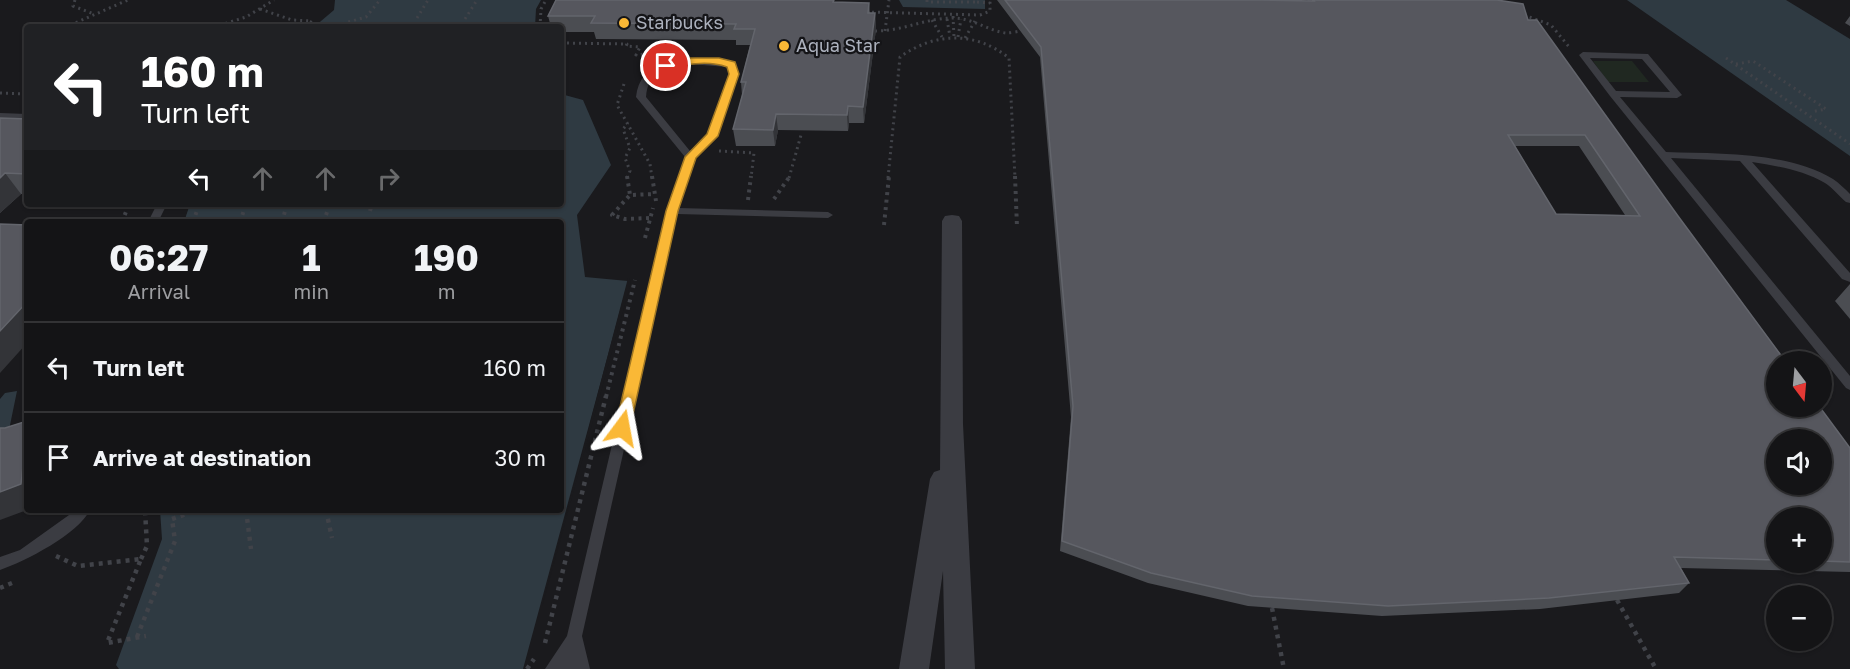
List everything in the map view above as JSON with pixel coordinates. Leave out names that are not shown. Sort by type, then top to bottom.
[{"type":"street","points":[[952,221],[951,424],[960,669]]},
{"type":"street","points":[[915,669],[951,424]]},
{"type":"lane","points":[[1583,55],[1645,56],[1677,95],[1612,94]]},
{"type":"lane","points":[[1583,55],[1612,94],[1850,385]]},
{"type":"lane","points":[[567,669],[672,211],[690,157],[712,136],[734,74],[731,65],[719,61],[679,62],[655,70],[643,82],[640,90],[641,97],[690,157]]},
{"type":"lane","points":[[0,124],[4,117],[24,117]]},
{"type":"lane","points":[[1664,155],[1742,157],[1788,165],[1830,182],[1850,200]]},
{"type":"lane","points":[[1742,157],[1850,279]]},
{"type":"lane","points":[[672,211],[828,215]]},
{"type":"lane","points":[[0,564],[25,554],[79,517],[81,513]]},
{"type":"lane","points":[[553,669],[576,633]]},
{"type":"lane","points":[[576,633],[582,669]]},
{"type":"path","points":[[75,0],[73,6],[94,14]]},
{"type":"path","points":[[74,24],[128,0]]},
{"type":"path","points":[[224,24],[246,17],[274,0]]},
{"type":"path","points":[[342,24],[366,17],[380,0]]},
{"type":"path","points":[[417,18],[428,0]]},
{"type":"path","points":[[465,19],[477,0]]},
{"type":"path","points":[[540,24],[541,9],[546,0]]},
{"type":"path","points":[[885,31],[889,0]]},
{"type":"path","points":[[858,12],[953,16],[980,15],[990,10],[990,1],[927,2],[927,0]]},
{"type":"path","points":[[260,9],[292,20],[312,21],[309,24]]},
{"type":"path","points":[[1516,12],[1551,26],[1567,47],[1583,55]]},
{"type":"path","points":[[953,16],[954,37]]},
{"type":"path","points":[[875,31],[896,31],[953,16],[975,21],[1006,33],[1020,31]]},
{"type":"path","points":[[947,19],[954,37]]},
{"type":"path","points":[[954,37],[961,19]]},
{"type":"path","points":[[932,20],[942,37]]},
{"type":"path","points":[[965,38],[975,21]]},
{"type":"path","points":[[884,225],[900,57],[915,45],[942,37],[954,37],[996,47],[1009,58],[1017,227]]},
{"type":"path","points":[[1726,58],[1850,144]]},
{"type":"path","points":[[1735,64],[1753,61],[1826,109],[1811,112]]},
{"type":"path","points":[[630,78],[624,83],[617,105],[650,164],[656,201],[648,218],[644,248]]},
{"type":"path","points":[[0,93],[24,94]]},
{"type":"path","points":[[628,123],[623,129],[630,148],[625,158],[630,171],[627,176],[630,195]]},
{"type":"path","points":[[648,218],[625,219],[612,214],[630,195],[655,194]]},
{"type":"path","points":[[326,215],[329,207]]},
{"type":"path","points":[[370,211],[371,207]]},
{"type":"path","points":[[545,645],[635,279]]},
{"type":"path","points":[[145,513],[147,546],[107,643],[146,636]]},
{"type":"path","points":[[137,637],[175,541],[172,513]]},
{"type":"path","points":[[172,519],[189,513]]},
{"type":"path","points":[[246,513],[251,549]]},
{"type":"path","points":[[327,513],[332,538]]},
{"type":"path","points":[[35,547],[78,566],[141,559]]},
{"type":"path","points":[[1617,600],[1656,669]]},
{"type":"path","points":[[1272,608],[1284,669]]},
{"type":"path","points":[[527,669],[539,653]]},
{"type":"shaded area","points":[[335,0],[541,0],[536,9],[535,24],[318,24],[334,10]]},
{"type":"shaded area","points":[[899,0],[985,0],[985,9],[903,7]]},
{"type":"shaded area","points":[[1627,0],[1786,0],[1850,39],[1850,156]]},
{"type":"shaded area","points":[[1593,61],[1632,61],[1649,82],[1608,82]]},
{"type":"shaded area","points":[[564,95],[583,100],[611,165],[577,215],[585,277],[628,281],[523,669],[119,669],[116,665],[162,539],[160,513],[564,513],[564,219],[185,219],[189,207],[564,207]]},
{"type":"shaded area","points":[[17,391],[9,430],[0,435],[0,399],[5,393]]},
{"type":"pier","points":[[628,278],[631,282],[542,607]]},
{"type":"building","points":[[556,0],[834,0],[833,2],[869,3],[868,13],[875,13],[863,107],[848,106],[847,115],[776,114],[773,130],[733,129],[746,82],[741,82],[755,29],[734,29],[736,24],[591,23],[595,16],[548,16]]},
{"type":"building","points":[[1005,0],[1497,0],[1523,4],[1528,20],[1537,20],[1778,351],[1766,351],[1766,417],[1827,417],[1850,448],[1850,562],[1832,561],[1832,507],[1766,507],[1766,560],[1674,557],[1689,583],[1549,598],[1388,606],[1252,596],[1151,573],[1062,541],[1073,406],[1041,47]],"holes":[[[1508,135],[1585,135],[1640,216],[1556,214]]]},
{"type":"building","points":[[0,118],[24,119],[24,174],[5,173],[0,178]]},
{"type":"building","points":[[0,224],[24,225],[24,305],[0,331]]},
{"type":"building","points":[[24,422],[24,456],[21,484],[0,492],[0,428]]},
{"type":"place","name":"Starbucks","points":[[624,23]]},
{"type":"place","name":"Aqua Star","points":[[784,46]]},
{"type":"route","points":[[622,428],[672,211],[690,157],[712,136],[734,74],[731,65],[719,61],[679,62],[666,66]]}]
